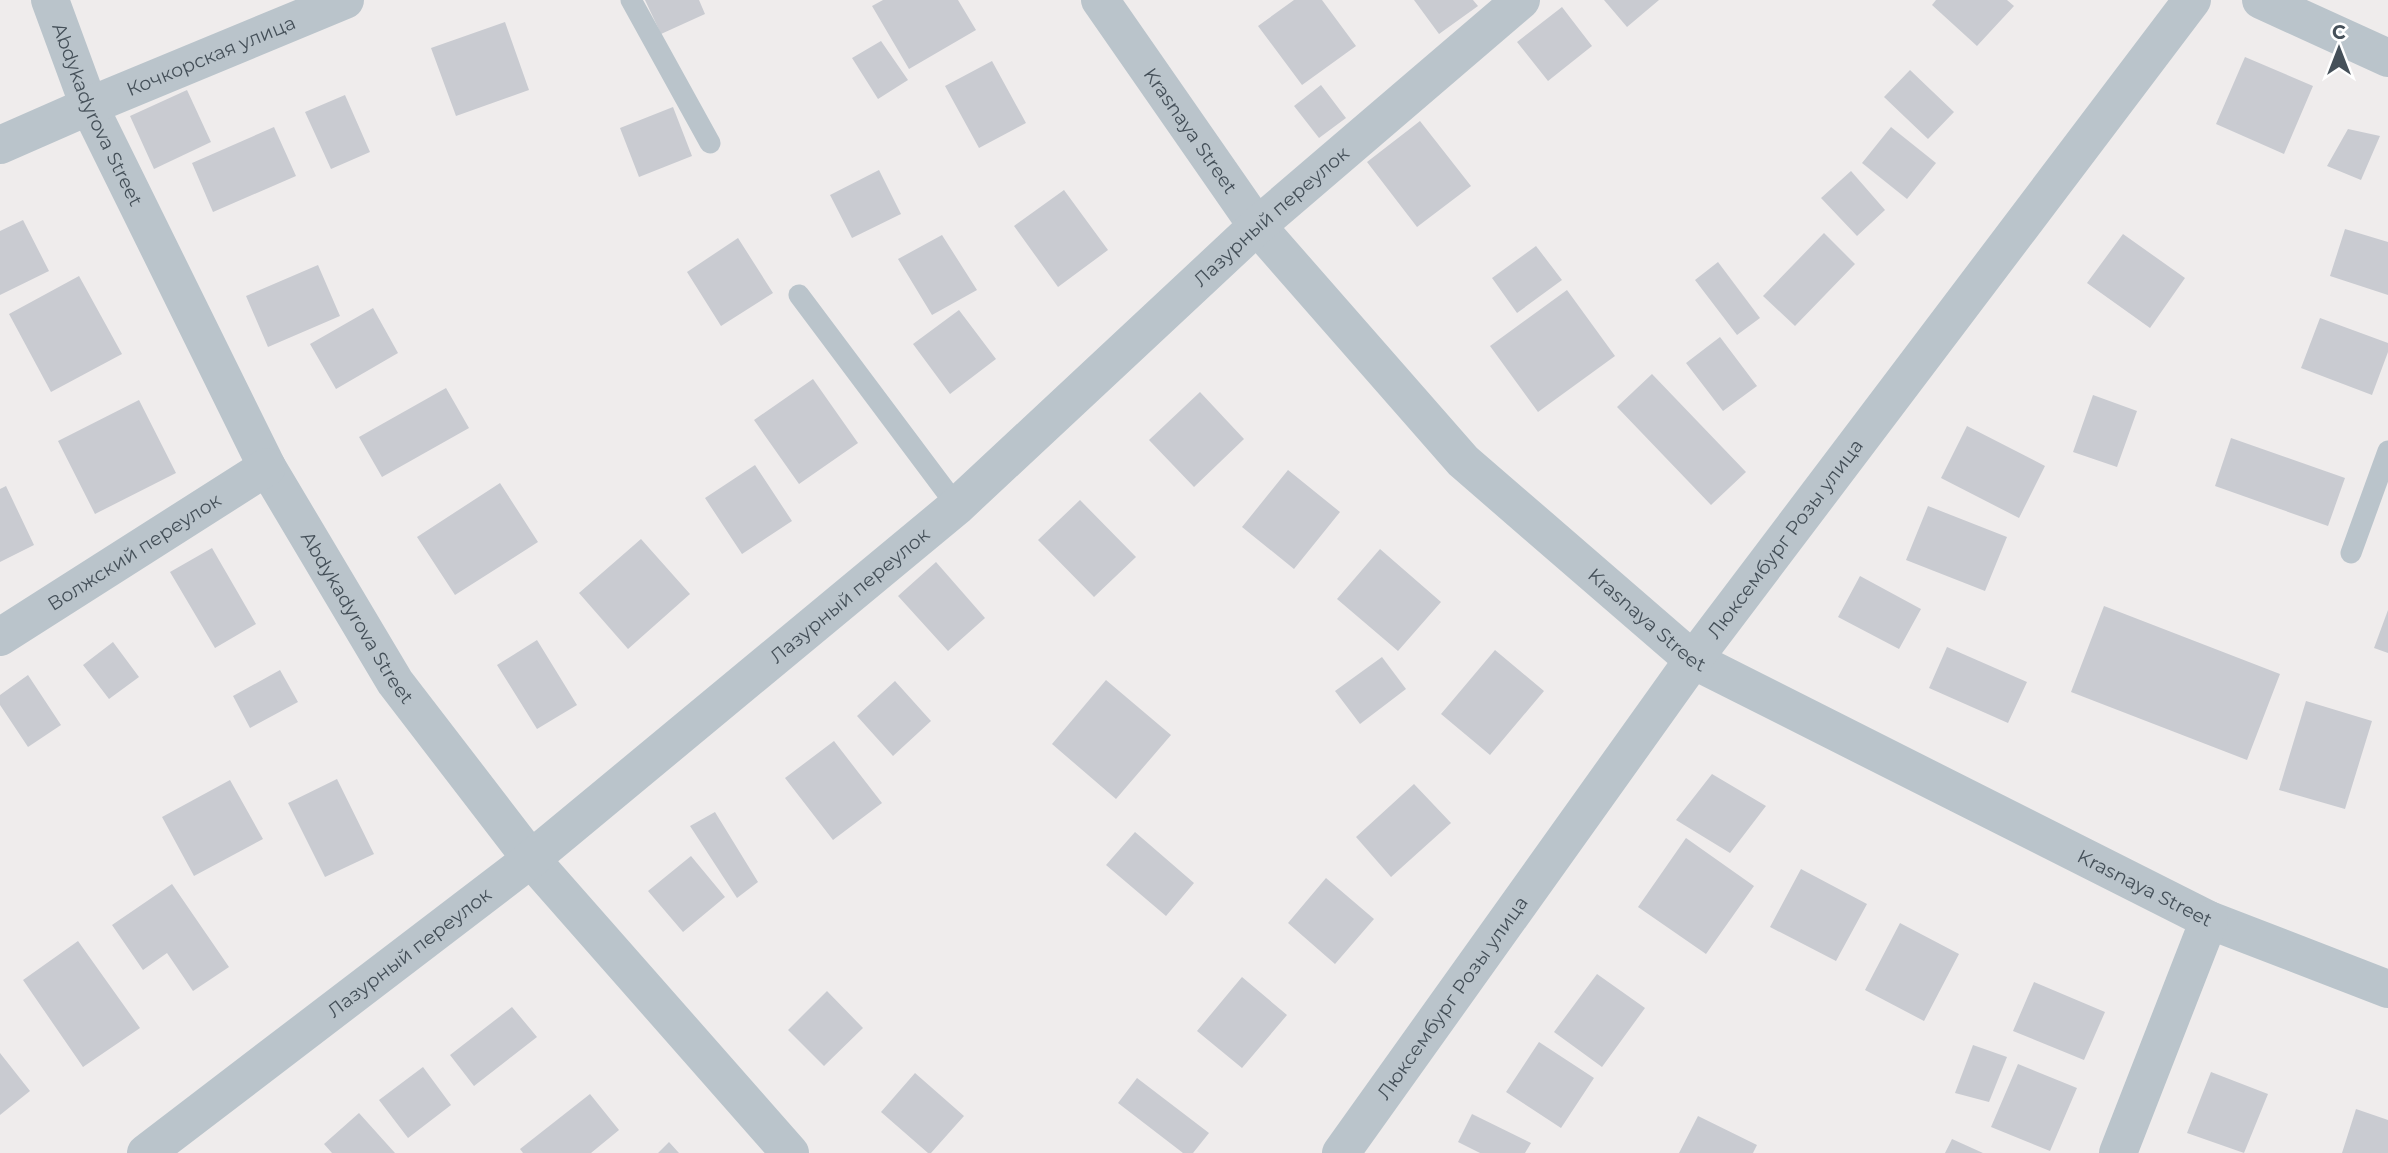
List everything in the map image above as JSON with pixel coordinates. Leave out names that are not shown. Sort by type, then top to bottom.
[{"type":"street","name":"Abdykadyrova Street","points":[[50,0],[89,106],[267,467],[395,682],[531,859],[790,1153]]},
{"type":"street","name":"Кочкорская улица","points":[[0,145],[345,0]]},
{"type":"street","name":"Krasnaya Street","points":[[1100,0],[1257,226],[1463,461],[1693,660],[2209,920],[2388,989]]},
{"type":"street","name":"Лазурный переулок","points":[[146,1153],[531,859],[957,506],[1257,226],[1521,0]]},
{"type":"street","name":"Люксембург Розы улица","points":[[1341,1153],[1693,660],[2192,0]]},
{"type":"street","points":[[2261,0],[2388,58]]},
{"type":"street","name":"Волжский переулок","points":[[0,637],[267,467]]},
{"type":"street","points":[[2118,1153],[2209,920]]},
{"type":"lane","points":[[631,0],[710,143]]},
{"type":"lane","points":[[799,295],[957,506]]},
{"type":"lane","points":[[2351,553],[2388,451]]},
{"type":"building","points":[[645,0],[699,0],[705,14],[661,34]]},
{"type":"building","points":[[883,0],[958,0],[976,30],[909,69],[872,6]]},
{"type":"building","points":[[1294,0],[1322,0],[1356,46],[1302,85],[1258,26]]},
{"type":"building","points":[[1414,0],[1473,0],[1478,6],[1439,34]]},
{"type":"building","points":[[1604,0],[1659,0],[1627,27]]},
{"type":"building","points":[[1936,0],[2007,0],[2014,6],[1977,46],[1932,5]]},
{"type":"building","points":[[1562,7],[1592,46],[1548,81],[1517,42]]},
{"type":"building","points":[[505,22],[529,90],[456,116],[431,48]]},
{"type":"building","points":[[881,41],[908,80],[878,99],[852,58]]},
{"type":"building","points":[[2245,57],[2313,86],[2284,154],[2216,124]]},
{"type":"building","points":[[992,61],[1026,123],[979,148],[945,86]]},
{"type":"building","points":[[1910,70],[1954,112],[1928,139],[1884,97]]},
{"type":"building","points":[[1321,85],[1346,118],[1319,138],[1294,106]]},
{"type":"building","points":[[187,90],[211,142],[154,169],[130,116]]},
{"type":"building","points":[[345,95],[370,152],[331,169],[305,112]]},
{"type":"building","points":[[673,107],[692,156],[639,177],[620,128]]},
{"type":"building","points":[[1420,121],[1471,186],[1417,227],[1367,162]]},
{"type":"building","points":[[274,127],[296,176],[213,212],[192,163]]},
{"type":"building","points":[[1891,127],[1936,163],[1907,199],[1862,163]]},
{"type":"building","points":[[2348,129],[2380,136],[2361,180],[2327,166]]},
{"type":"building","points":[[879,170],[901,214],[852,238],[830,195]]},
{"type":"building","points":[[1851,171],[1885,210],[1857,236],[1821,198]]},
{"type":"building","points":[[1064,190],[1108,250],[1058,287],[1014,226]]},
{"type":"building","points":[[23,220],[49,271],[0,295],[0,231]]},
{"type":"building","points":[[2345,229],[2388,242],[2388,295],[2330,276]]},
{"type":"building","points":[[1824,233],[1855,264],[1795,326],[1763,296]]},
{"type":"building","points":[[2123,234],[2185,278],[2150,328],[2087,283]]},
{"type":"building","points":[[942,235],[977,290],[932,315],[898,259]]},
{"type":"building","points":[[738,238],[773,293],[721,326],[687,272]]},
{"type":"building","points":[[1536,246],[1562,280],[1517,313],[1492,278]]},
{"type":"building","points":[[1718,262],[1760,318],[1737,335],[1695,280]]},
{"type":"building","points":[[318,265],[340,316],[268,347],[246,296]]},
{"type":"building","points":[[79,276],[122,354],[51,392],[9,314]]},
{"type":"building","points":[[1567,290],[1615,356],[1538,412],[1490,346]]},
{"type":"building","points":[[373,308],[398,353],[336,389],[310,344]]},
{"type":"building","points":[[959,310],[996,359],[950,394],[913,344]]},
{"type":"building","points":[[2320,318],[2388,343],[2388,352],[2372,395],[2301,368]]},
{"type":"building","points":[[1720,337],[1757,386],[1723,411],[1686,363]]},
{"type":"building","points":[[1652,374],[1746,472],[1711,505],[1617,407]]},
{"type":"building","points":[[813,379],[858,443],[799,484],[754,420]]},
{"type":"building","points":[[446,388],[469,428],[382,477],[359,437]]},
{"type":"building","points":[[1200,392],[1244,439],[1194,487],[1149,440]]},
{"type":"building","points":[[2093,395],[2137,411],[2117,467],[2073,452]]},
{"type":"building","points":[[139,400],[176,473],[95,514],[58,441]]},
{"type":"building","points":[[1967,426],[2045,466],[2019,518],[1941,478]]},
{"type":"building","points":[[2231,438],[2345,478],[2328,526],[2215,486]]},
{"type":"building","points":[[755,465],[792,521],[742,554],[705,498]]},
{"type":"building","points":[[1288,470],[1340,512],[1294,569],[1242,527]]},
{"type":"building","points":[[500,483],[538,542],[455,595],[417,537]]},
{"type":"building","points":[[6,486],[34,545],[0,562],[0,489]]},
{"type":"building","points":[[1080,500],[1136,557],[1094,597],[1038,540]]},
{"type":"building","points":[[1928,506],[2007,537],[1985,591],[1906,560]]},
{"type":"building","points":[[641,539],[690,594],[628,649],[579,593]]},
{"type":"building","points":[[212,548],[256,624],[215,648],[170,572]]},
{"type":"building","points":[[1380,549],[1441,602],[1398,651],[1337,599]]},
{"type":"building","points":[[936,562],[985,618],[948,651],[898,596]]},
{"type":"building","points":[[1860,576],[1921,609],[1899,649],[1838,617]]},
{"type":"building","points":[[2104,606],[2280,674],[2247,760],[2071,692]]},
{"type":"building","points":[[2388,610],[2388,653],[2374,648]]},
{"type":"building","points":[[537,640],[577,705],[537,729],[497,665]]},
{"type":"building","points":[[113,642],[139,677],[109,699],[83,665]]},
{"type":"building","points":[[1947,647],[2027,682],[2008,723],[1929,688]]},
{"type":"building","points":[[1495,650],[1544,691],[1490,755],[1441,714]]},
{"type":"building","points":[[1382,657],[1406,689],[1360,724],[1335,691]]},
{"type":"building","points":[[280,670],[298,702],[250,728],[233,696]]},
{"type":"building","points":[[28,675],[61,725],[28,747],[0,705],[0,695]]},
{"type":"building","points":[[1106,680],[1171,735],[1116,799],[1052,744]]},
{"type":"building","points":[[895,681],[931,721],[893,756],[857,716]]},
{"type":"building","points":[[2306,701],[2372,721],[2345,809],[2279,790]]},
{"type":"building","points":[[834,741],[882,803],[833,840],[785,778]]},
{"type":"building","points":[[1712,774],[1766,806],[1730,853],[1676,820]]},
{"type":"building","points":[[337,779],[374,854],[325,877],[288,803]]},
{"type":"building","points":[[230,780],[263,839],[194,876],[162,817]]},
{"type":"building","points":[[1414,784],[1451,823],[1391,877],[1356,837]]},
{"type":"building","points":[[715,812],[758,882],[737,898],[690,826]]},
{"type":"building","points":[[1135,832],[1194,883],[1166,916],[1106,865]]},
{"type":"building","points":[[1686,838],[1754,886],[1706,954],[1638,907]]},
{"type":"building","points":[[691,856],[725,897],[683,932],[648,891]]},
{"type":"building","points":[[1801,869],[1867,904],[1836,961],[1770,927]]},
{"type":"building","points":[[1326,878],[1374,919],[1335,964],[1288,923]]},
{"type":"building","points":[[172,884],[229,967],[193,991],[167,953],[143,970],[112,925]]},
{"type":"building","points":[[1900,923],[1959,954],[1924,1021],[1865,990]]},
{"type":"building","points":[[78,941],[140,1028],[83,1067],[23,980]]},
{"type":"building","points":[[1597,974],[1645,1008],[1602,1067],[1554,1032]]},
{"type":"building","points":[[1242,977],[1287,1015],[1242,1068],[1197,1031]]},
{"type":"building","points":[[2034,982],[2105,1012],[2084,1060],[2013,1031]]},
{"type":"building","points":[[827,991],[863,1028],[824,1066],[788,1030]]},
{"type":"building","points":[[512,1007],[537,1037],[474,1086],[450,1055]]},
{"type":"building","points":[[1539,1042],[1594,1078],[1561,1128],[1506,1092]]},
{"type":"building","points":[[1973,1045],[2007,1057],[1989,1102],[1955,1093]]},
{"type":"building","points":[[0,1053],[30,1091],[0,1115]]},
{"type":"building","points":[[2018,1064],[2077,1088],[2050,1151],[1991,1127]]},
{"type":"building","points":[[423,1067],[451,1105],[408,1138],[379,1100]]},
{"type":"building","points":[[2211,1072],[2268,1094],[2244,1153],[2187,1133]]},
{"type":"building","points":[[915,1073],[964,1116],[931,1153],[881,1112]]},
{"type":"building","points":[[1137,1078],[1209,1133],[1193,1153],[1183,1153],[1118,1103]]},
{"type":"building","points":[[590,1094],[619,1130],[591,1153],[523,1153],[520,1149]]},
{"type":"building","points":[[2356,1109],[2388,1120],[2388,1153],[2342,1153]]},
{"type":"building","points":[[359,1113],[395,1153],[332,1153],[324,1144]]},
{"type":"building","points":[[1472,1114],[1531,1143],[1525,1153],[1480,1153],[1458,1142]]},
{"type":"building","points":[[1698,1116],[1757,1145],[1753,1153],[1679,1153]]},
{"type":"building","points":[[1952,1139],[1983,1153],[1945,1153]]},
{"type":"building","points":[[669,1142],[679,1153],[658,1153]]}]
